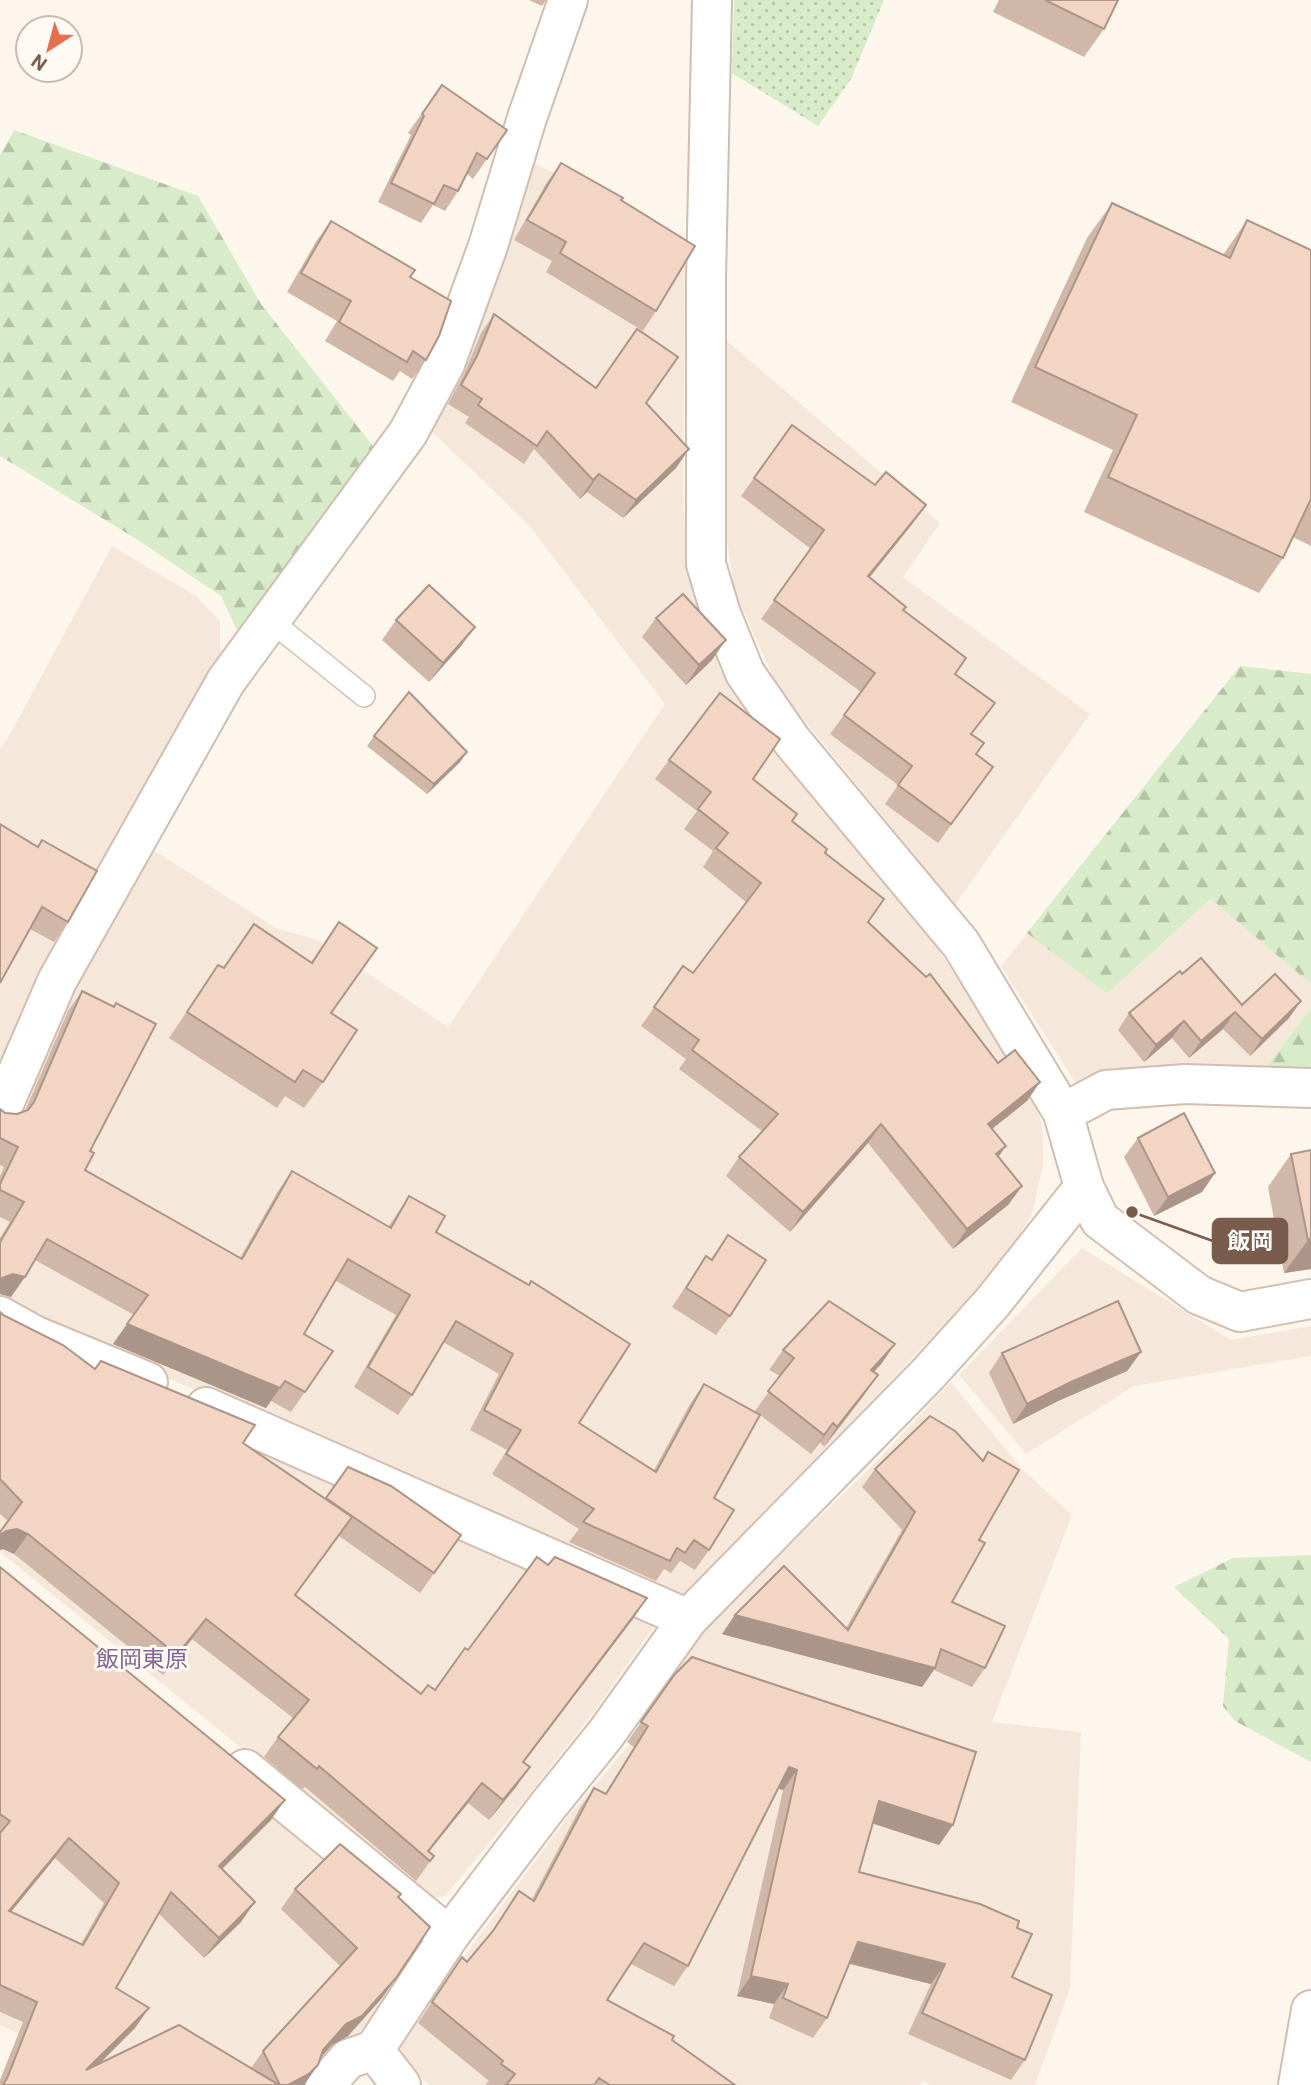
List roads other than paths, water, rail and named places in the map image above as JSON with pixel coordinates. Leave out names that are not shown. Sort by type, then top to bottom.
[{"type":"street","points":[[0,1113],[63,970],[226,681],[408,433],[445,364],[488,246],[527,118],[568,0]]},
{"type":"street","points":[[712,0],[706,278],[706,564],[721,614],[745,673],[800,752],[961,944],[1063,1113],[1084,1187],[1100,1220],[1199,1295],[1240,1312],[1311,1300]]},
{"type":"street","points":[[1063,1113],[1107,1090],[1185,1084],[1311,1088]]},
{"type":"street","points":[[325,2085],[348,2059],[374,2050],[449,1936],[605,1735],[688,1619],[928,1374],[992,1303],[1084,1187]]},
{"type":"street","points":[[0,1316],[36,1336],[264,1431],[688,1619]]},
{"type":"street","points":[[214,1744],[449,1936]]},
{"type":"street","points":[[1298,2085],[1311,2010]]},
{"type":"street","points":[[374,2050],[401,2085]]},
{"type":"lane","points":[[271,621],[364,696]]},
{"type":"place","name":"飯岡","points":[[1132,1212]]},
{"type":"district","name":"飯岡東原","points":[[142,1659]]}]
